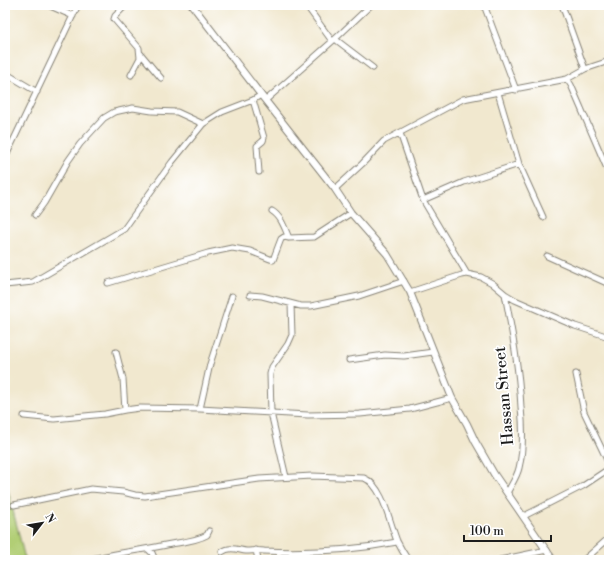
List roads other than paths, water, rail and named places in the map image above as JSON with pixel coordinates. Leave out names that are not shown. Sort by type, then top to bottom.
[{"type":"street","points":[[48,5],[73,16]]},
{"type":"street","points":[[5,158],[38,92],[78,5]]},
{"type":"street","points":[[126,5],[114,19],[139,48],[140,58],[131,75]]},
{"type":"street","points":[[192,5],[335,189],[351,213],[386,254],[410,292],[452,398],[467,424],[480,452],[553,560]]},
{"type":"street","points":[[306,5],[334,40],[373,68]]},
{"type":"street","points":[[266,100],[371,5]]},
{"type":"street","points":[[484,5],[516,90]]},
{"type":"street","points":[[562,5],[585,68]]},
{"type":"street","points":[[140,53],[161,78]]},
{"type":"street","points":[[335,189],[384,141],[463,99],[567,79],[585,68],[609,61]]},
{"type":"street","points":[[5,73],[38,92]]},
{"type":"street","points":[[567,79],[571,85],[609,173]]},
{"type":"street","points":[[498,93],[519,164],[543,217]]},
{"type":"street","points":[[5,285],[33,282],[124,229],[172,162],[203,124],[222,112],[253,100],[261,95]]},
{"type":"street","points":[[253,100],[264,138],[264,141],[257,146],[259,172]]},
{"type":"street","points":[[35,214],[44,203],[68,161],[80,144],[104,118],[114,112],[133,108],[152,111],[177,112],[203,124]]},
{"type":"street","points":[[400,133],[422,200],[467,274]]},
{"type":"street","points":[[422,200],[464,182],[519,164]]},
{"type":"street","points":[[272,211],[276,213],[289,238]]},
{"type":"street","points":[[108,282],[208,253],[232,248],[250,251],[273,260],[281,239],[284,237],[314,237],[351,213]]},
{"type":"street","points":[[547,256],[609,284]]},
{"type":"street","points":[[410,292],[467,274],[481,277],[497,286],[505,294],[575,326],[609,337]]},
{"type":"street","points":[[250,295],[262,296],[301,306],[311,306],[359,296],[404,282]]},
{"type":"street","name":"Hassan Street","points":[[505,294],[520,389],[523,430],[519,469],[507,493]]},
{"type":"street","points":[[200,409],[210,364],[232,296]]},
{"type":"street","points":[[286,477],[271,413],[270,374],[272,367],[288,344],[292,335],[291,304]]},
{"type":"street","points":[[116,352],[123,379],[125,410]]},
{"type":"street","points":[[349,360],[385,355],[404,356],[433,352]]},
{"type":"street","points":[[524,516],[583,486],[607,470],[609,464],[584,412],[576,374]]},
{"type":"street","points":[[24,416],[54,419],[105,414],[140,408],[200,409],[308,415],[360,414],[410,409],[452,398]]},
{"type":"street","points":[[14,505],[91,489],[145,496],[259,479],[312,476],[355,478],[368,480],[376,487],[397,542],[408,560]]},
{"type":"street","points":[[87,560],[109,554],[148,549],[203,537],[207,535],[209,531]]},
{"type":"street","points":[[584,560],[609,538]]},
{"type":"street","points":[[222,552],[235,548],[246,551],[300,551],[369,547],[397,542]]},
{"type":"street","points":[[148,549],[152,553],[155,560]]},
{"type":"street","points":[[256,550],[258,560]]},
{"type":"street","points":[[500,560],[547,550]]}]
